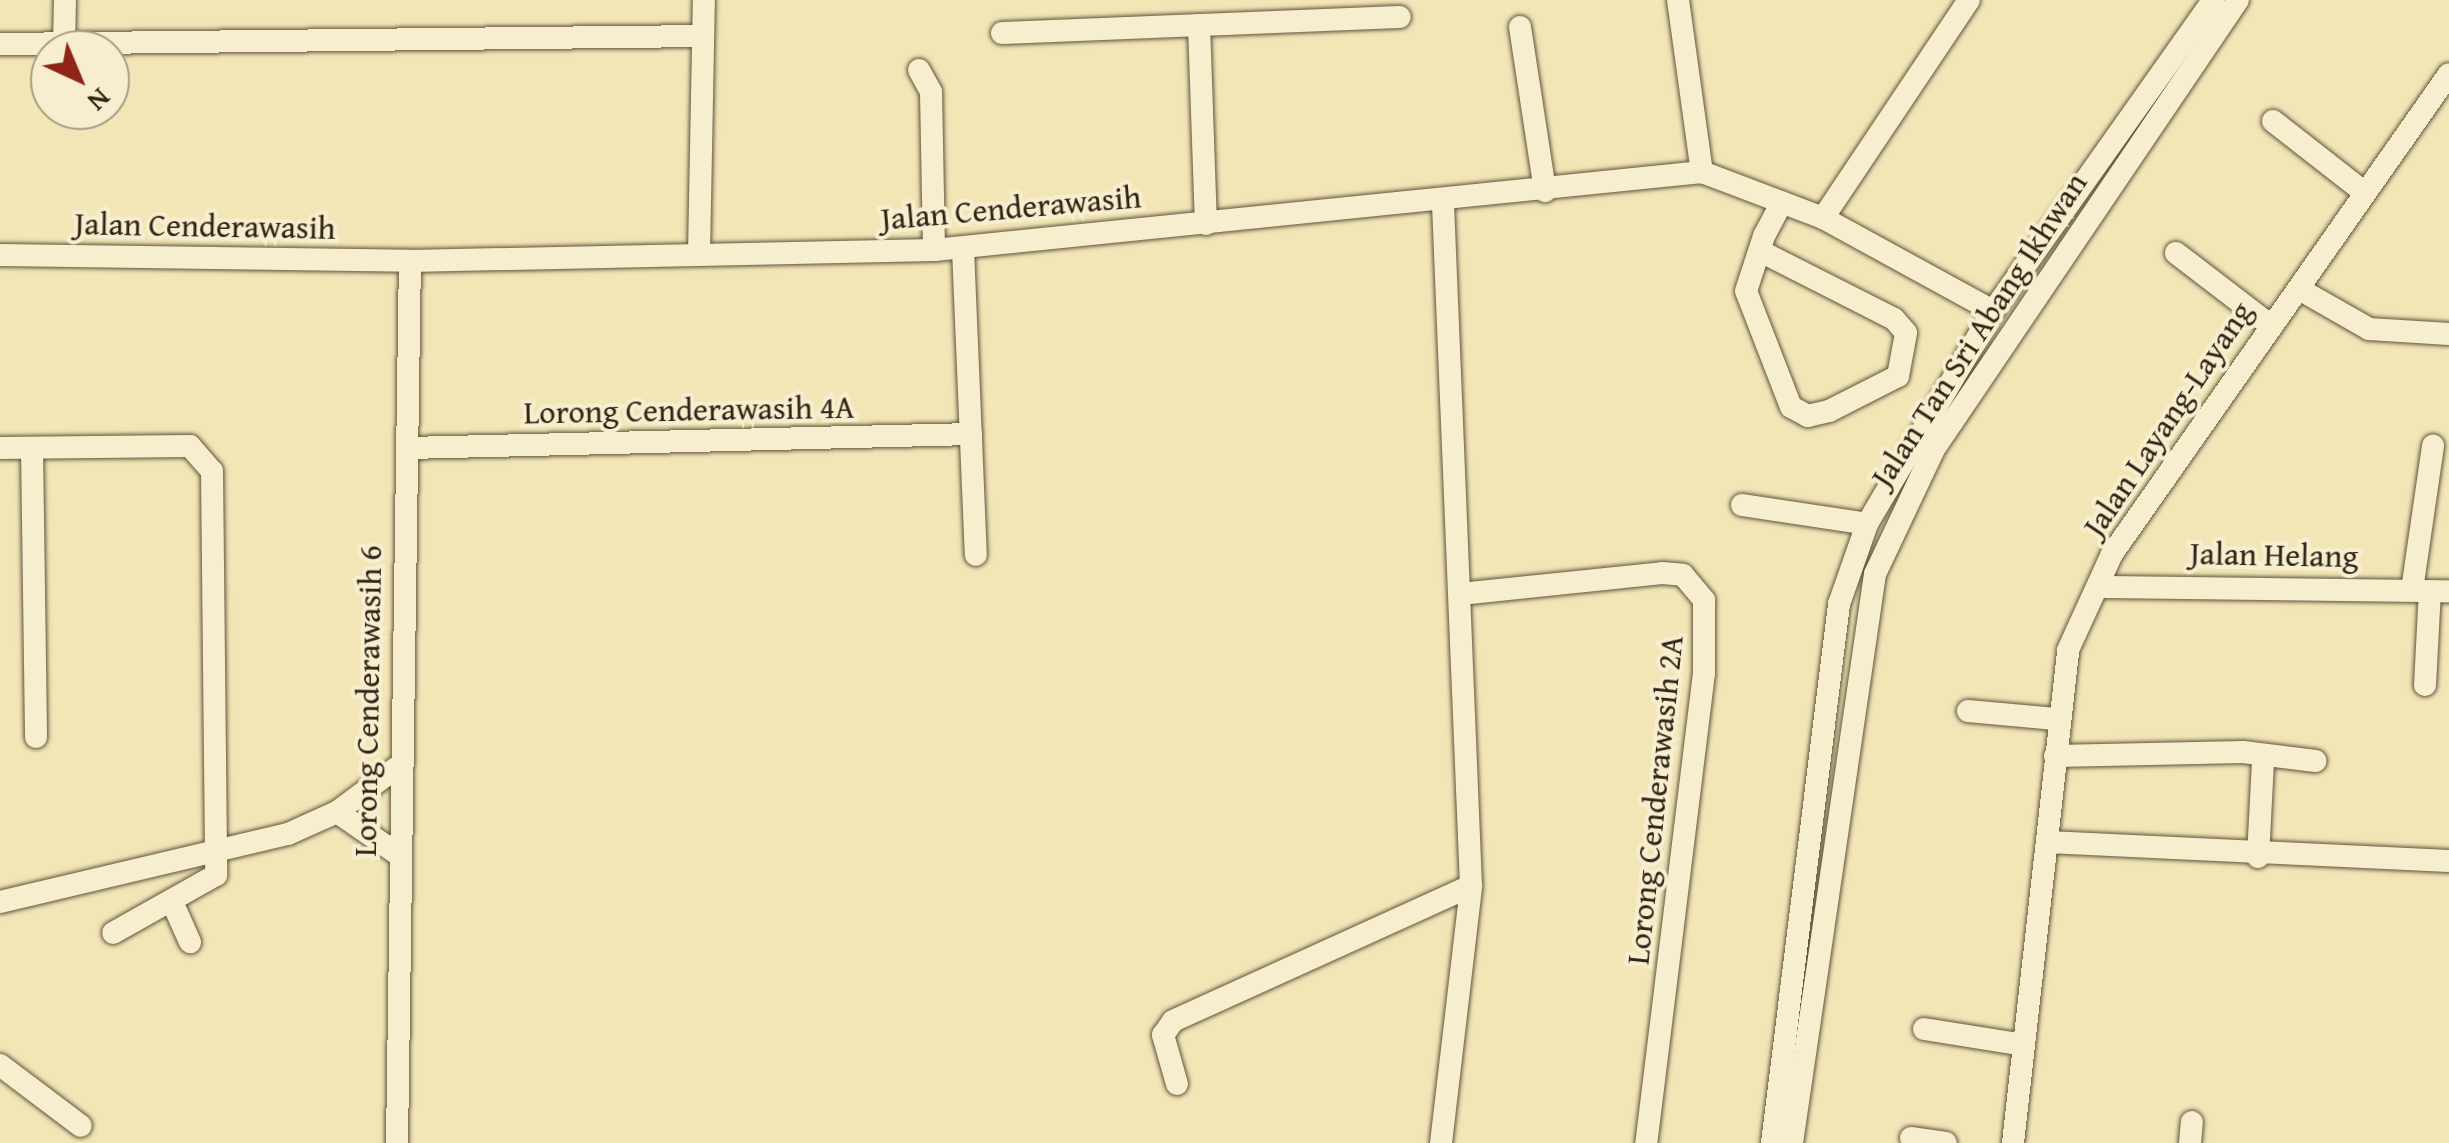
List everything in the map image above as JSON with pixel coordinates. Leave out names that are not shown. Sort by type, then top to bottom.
[{"type":"street","points":[[65,30],[66,0]]},
{"type":"street","points":[[699,254],[700,36],[704,0]]},
{"type":"street","points":[[1678,0],[1702,172]]},
{"type":"street","points":[[1823,218],[1970,0]]},
{"type":"street","name":"Jalan Tan Sri Abang Ikhwan","points":[[1772,1143],[1839,604],[1867,524],[1992,311],[2212,0]]},
{"type":"street","name":"Jalan Tan Sri Abang Ikhwan","points":[[1792,1143],[1875,574],[1934,449],[2238,0]]},
{"type":"street","points":[[1002,34],[1400,17]]},
{"type":"street","points":[[1200,25],[1206,224]]},
{"type":"street","points":[[1520,27],[1544,191]]},
{"type":"street","points":[[130,45],[700,36]]},
{"type":"street","points":[[0,44],[30,45]]},
{"type":"street","points":[[919,70],[931,92],[934,250]]},
{"type":"street","name":"Jalan Layang-Layang","points":[[2013,1143],[2048,842],[2056,719],[2068,650],[2098,587],[2270,325],[2448,78]]},
{"type":"street","points":[[2274,120],[2364,192]]},
{"type":"street","name":"Jalan Cenderawasih","points":[[0,255],[410,261],[964,249],[1443,204],[1702,172],[1823,218],[1992,311]]},
{"type":"street","points":[[1760,251],[1894,319],[1906,333],[1898,376],[1829,411],[1808,416],[1792,406],[1746,291],[1760,251],[1782,202]]},
{"type":"street","points":[[1441,1143],[1471,886],[1443,204]]},
{"type":"street","points":[[964,249],[976,555]]},
{"type":"street","points":[[2176,253],[2270,325]]},
{"type":"street","name":"Lorong Cenderawasih 6","points":[[397,1143],[396,768],[408,448],[410,261]]},
{"type":"street","points":[[2299,289],[2370,329],[2449,334]]},
{"type":"street","name":"Lorong Cenderawasih 4A","points":[[408,448],[970,434]]},
{"type":"street","points":[[0,448],[190,446],[208,463],[214,883],[113,933]]},
{"type":"street","points":[[2424,685],[2431,591],[2433,446]]},
{"type":"street","points":[[32,448],[36,737]]},
{"type":"street","points":[[1742,505],[1867,524]]},
{"type":"street","name":"Lorong Cenderawasih 2A","points":[[1460,594],[1662,572],[1684,575],[1704,600],[1704,673],[1646,1143]]},
{"type":"street","name":"Jalan Helang","points":[[2098,587],[2431,591]]},
{"type":"street","points":[[1968,710],[2056,719]]},
{"type":"street","points":[[2055,756],[2243,752],[2263,760],[2315,761]]},
{"type":"street","points":[[2258,857],[2263,760]]},
{"type":"street","points":[[0,902],[212,846],[288,834],[337,812],[396,768]]},
{"type":"street","points":[[337,812],[396,853]]},
{"type":"street","points":[[2048,842],[2258,857],[2449,861]]},
{"type":"street","points":[[1177,1084],[1163,1035],[1173,1021],[1471,886]]},
{"type":"street","points":[[173,904],[190,942]]},
{"type":"street","points":[[1924,1029],[2024,1046]]},
{"type":"street","points":[[0,1065],[80,1126]]},
{"type":"street","points":[[1911,1138],[1946,1143]]}]
